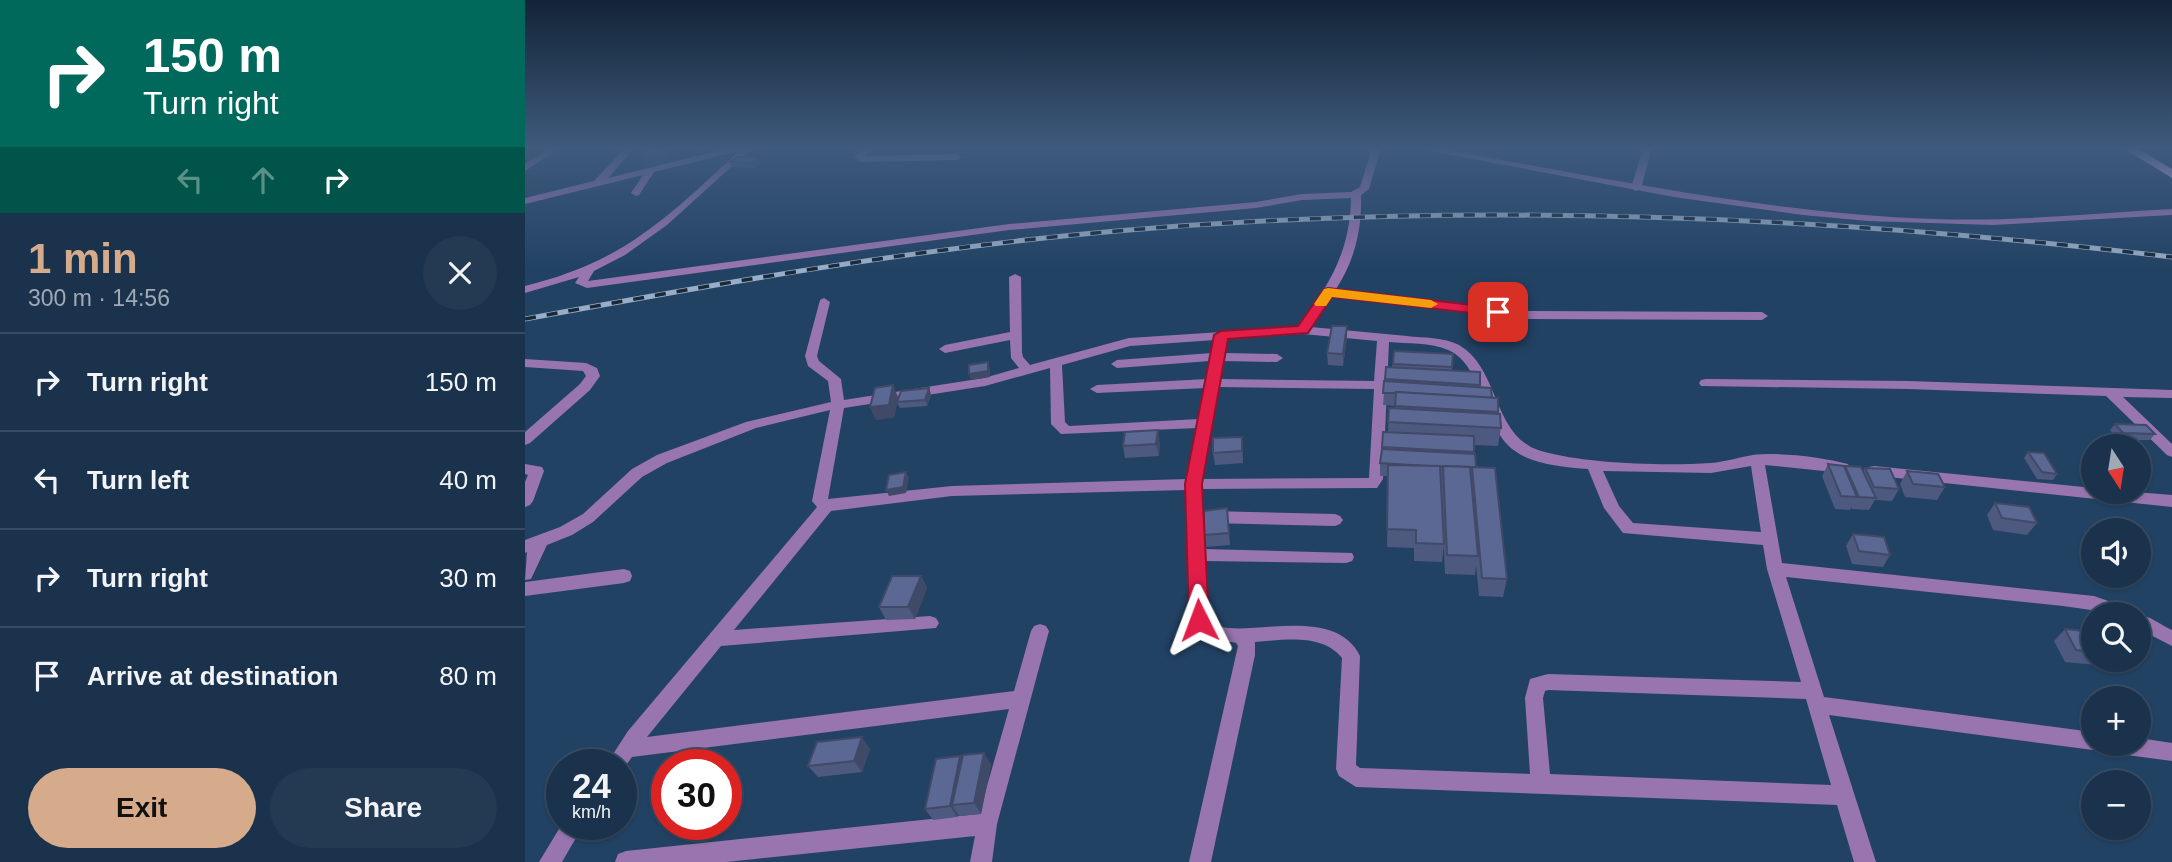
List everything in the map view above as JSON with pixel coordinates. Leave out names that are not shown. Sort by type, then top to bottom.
[{"type":"street","points":[[525,201],[579,188]]},
{"type":"street","points":[[636,193],[639,188]]},
{"type":"street","points":[[525,290],[590,267],[632,246],[704,188]]},
{"type":"street","points":[[590,267],[581,283],[587,285],[1009,227],[1256,205],[1302,197],[1356,195],[1364,188]]},
{"type":"street","points":[[1637,188],[1762,208],[1931,222],[2007,222],[2172,212]]},
{"type":"street","points":[[1303,330],[1343,271],[1357,223],[1356,195]]},
{"type":"street","points":[[1015,277],[1017,358],[1028,371]]},
{"type":"street","points":[[1328,292],[1529,315],[1762,316]]},
{"type":"street","points":[[824,302],[811,356],[813,363],[834,379],[838,405],[820,501],[826,506]]},
{"type":"street","points":[[525,574],[532,545],[588,519],[637,473],[662,459],[781,415],[973,385],[1129,342],[1303,330],[1436,343],[1464,352],[1471,360],[1508,435],[1519,447],[1541,457],[1593,464],[1711,468],[1757,460],[2172,501]]},
{"type":"street","points":[[945,349],[1015,335]]},
{"type":"street","points":[[1221,335],[1193,484],[1199,620],[1209,631],[1224,635],[1310,634],[1332,637],[1345,645],[1351,656],[1346,769],[1356,777],[1845,795]]},
{"type":"street","points":[[627,748],[826,506],[952,491],[1193,484],[1372,484],[1376,480],[1383,338]]},
{"type":"street","points":[[1117,364],[1217,357],[1277,358]]},
{"type":"street","points":[[525,363],[586,367],[592,371],[593,376],[585,387],[525,440]]},
{"type":"street","points":[[1056,363],[1058,424],[1066,431],[1204,423]]},
{"type":"street","points":[[1097,389],[1212,383],[1381,385]]},
{"type":"street","points":[[1706,383],[1908,385],[2172,394]]},
{"type":"street","points":[[2111,393],[2172,452]]},
{"type":"street","points":[[1757,460],[1776,569],[1865,862]]},
{"type":"street","points":[[1593,464],[1613,509],[1621,523],[1629,529],[1770,539]]},
{"type":"street","points":[[525,469],[537,471],[525,501]]},
{"type":"street","points":[[1195,517],[1335,520]]},
{"type":"street","points":[[1196,555],[1346,557]]},
{"type":"street","points":[[1776,569],[2086,602]]},
{"type":"street","points":[[525,589],[624,576]]},
{"type":"street","points":[[716,639],[930,623]]},
{"type":"street","points":[[2151,628],[2172,639]]},
{"type":"street","points":[[981,862],[987,824],[1040,631]]},
{"type":"street","points":[[1200,862],[1246,655],[1247,644],[1241,636]]},
{"type":"street","points":[[1541,783],[1534,698],[1537,685],[1548,682],[1816,698],[2081,739]]},
{"type":"street","points":[[627,748],[1020,699]]},
{"type":"street","points":[[2151,749],[2172,752]]},
{"type":"street","points":[[626,862],[987,824]]},
{"type":"street","points":[[549,862],[563,840]]},
{"type":"building","points":[[1332,326],[1347,326],[1343,354],[1327,353]]},
{"type":"building","points":[[1394,351],[1453,354],[1452,367],[1393,364]]},
{"type":"building","points":[[988,362],[988,371],[969,374],[969,365]]},
{"type":"building","points":[[1386,367],[1480,372],[1480,385],[1385,379]]},
{"type":"building","points":[[1384,381],[1491,388],[1492,398],[1383,393]]},
{"type":"building","points":[[893,385],[889,405],[870,407],[875,388]]},
{"type":"building","points":[[929,388],[925,400],[897,402],[901,391]]},
{"type":"building","points":[[1396,392],[1498,398],[1498,412],[1395,406]]},
{"type":"building","points":[[1389,408],[1500,414],[1501,428],[1388,422]]},
{"type":"building","points":[[2115,424],[2146,425],[2155,434],[2123,433]]},
{"type":"building","points":[[1158,430],[1156,444],[1123,446],[1125,432]]},
{"type":"building","points":[[1383,432],[1474,436],[1474,452],[1382,447]]},
{"type":"building","points":[[1242,437],[1242,451],[1213,453],[1213,438]]},
{"type":"building","points":[[1382,449],[1475,454],[1476,467],[1472,467],[1473,469],[1380,463]]},
{"type":"building","points":[[2028,452],[2044,453],[2057,474],[2042,472]]},
{"type":"building","points":[[1828,464],[1844,466],[1857,497],[1841,496]]},
{"type":"building","points":[[1388,465],[1440,466],[1444,544],[1416,543],[1416,530],[1387,529]]},
{"type":"building","points":[[1443,466],[1470,467],[1478,556],[1447,555]]},
{"type":"building","points":[[1845,466],[1861,467],[1876,498],[1859,497]]},
{"type":"building","points":[[1472,467],[1495,468],[1507,579],[1482,578]]},
{"type":"building","points":[[1865,468],[1890,469],[1899,489],[1874,487]]},
{"type":"building","points":[[1907,471],[1938,474],[1945,487],[1913,484]]},
{"type":"building","points":[[906,472],[903,487],[886,490],[889,475]]},
{"type":"building","points":[[1995,503],[2029,507],[2037,523],[2002,518]]},
{"type":"building","points":[[1227,508],[1229,533],[1204,535],[1204,511]]},
{"type":"building","points":[[1853,534],[1884,537],[1890,555],[1859,551]]},
{"type":"building","points":[[892,576],[921,576],[908,607],[879,607]]},
{"type":"building","points":[[2065,629],[2081,631],[2081,651],[2076,650]]},
{"type":"building","points":[[862,737],[854,761],[808,766],[817,742]]},
{"type":"building","points":[[984,753],[974,803],[952,805],[963,755]]},
{"type":"building","points":[[960,756],[950,806],[925,809],[936,759]]},
{"type":"railway","points":[[525,319],[746,280],[1042,238],[1249,222],[1381,216],[1513,215],[1777,222],[1909,231],[2172,257]]},
{"type":"slow traffic","points":[[1321,304],[1328,292],[1431,304]]},
{"type":"route","points":[[1199,620],[1193,484],[1221,335],[1303,330],[1328,292],[1498,312]]}]
